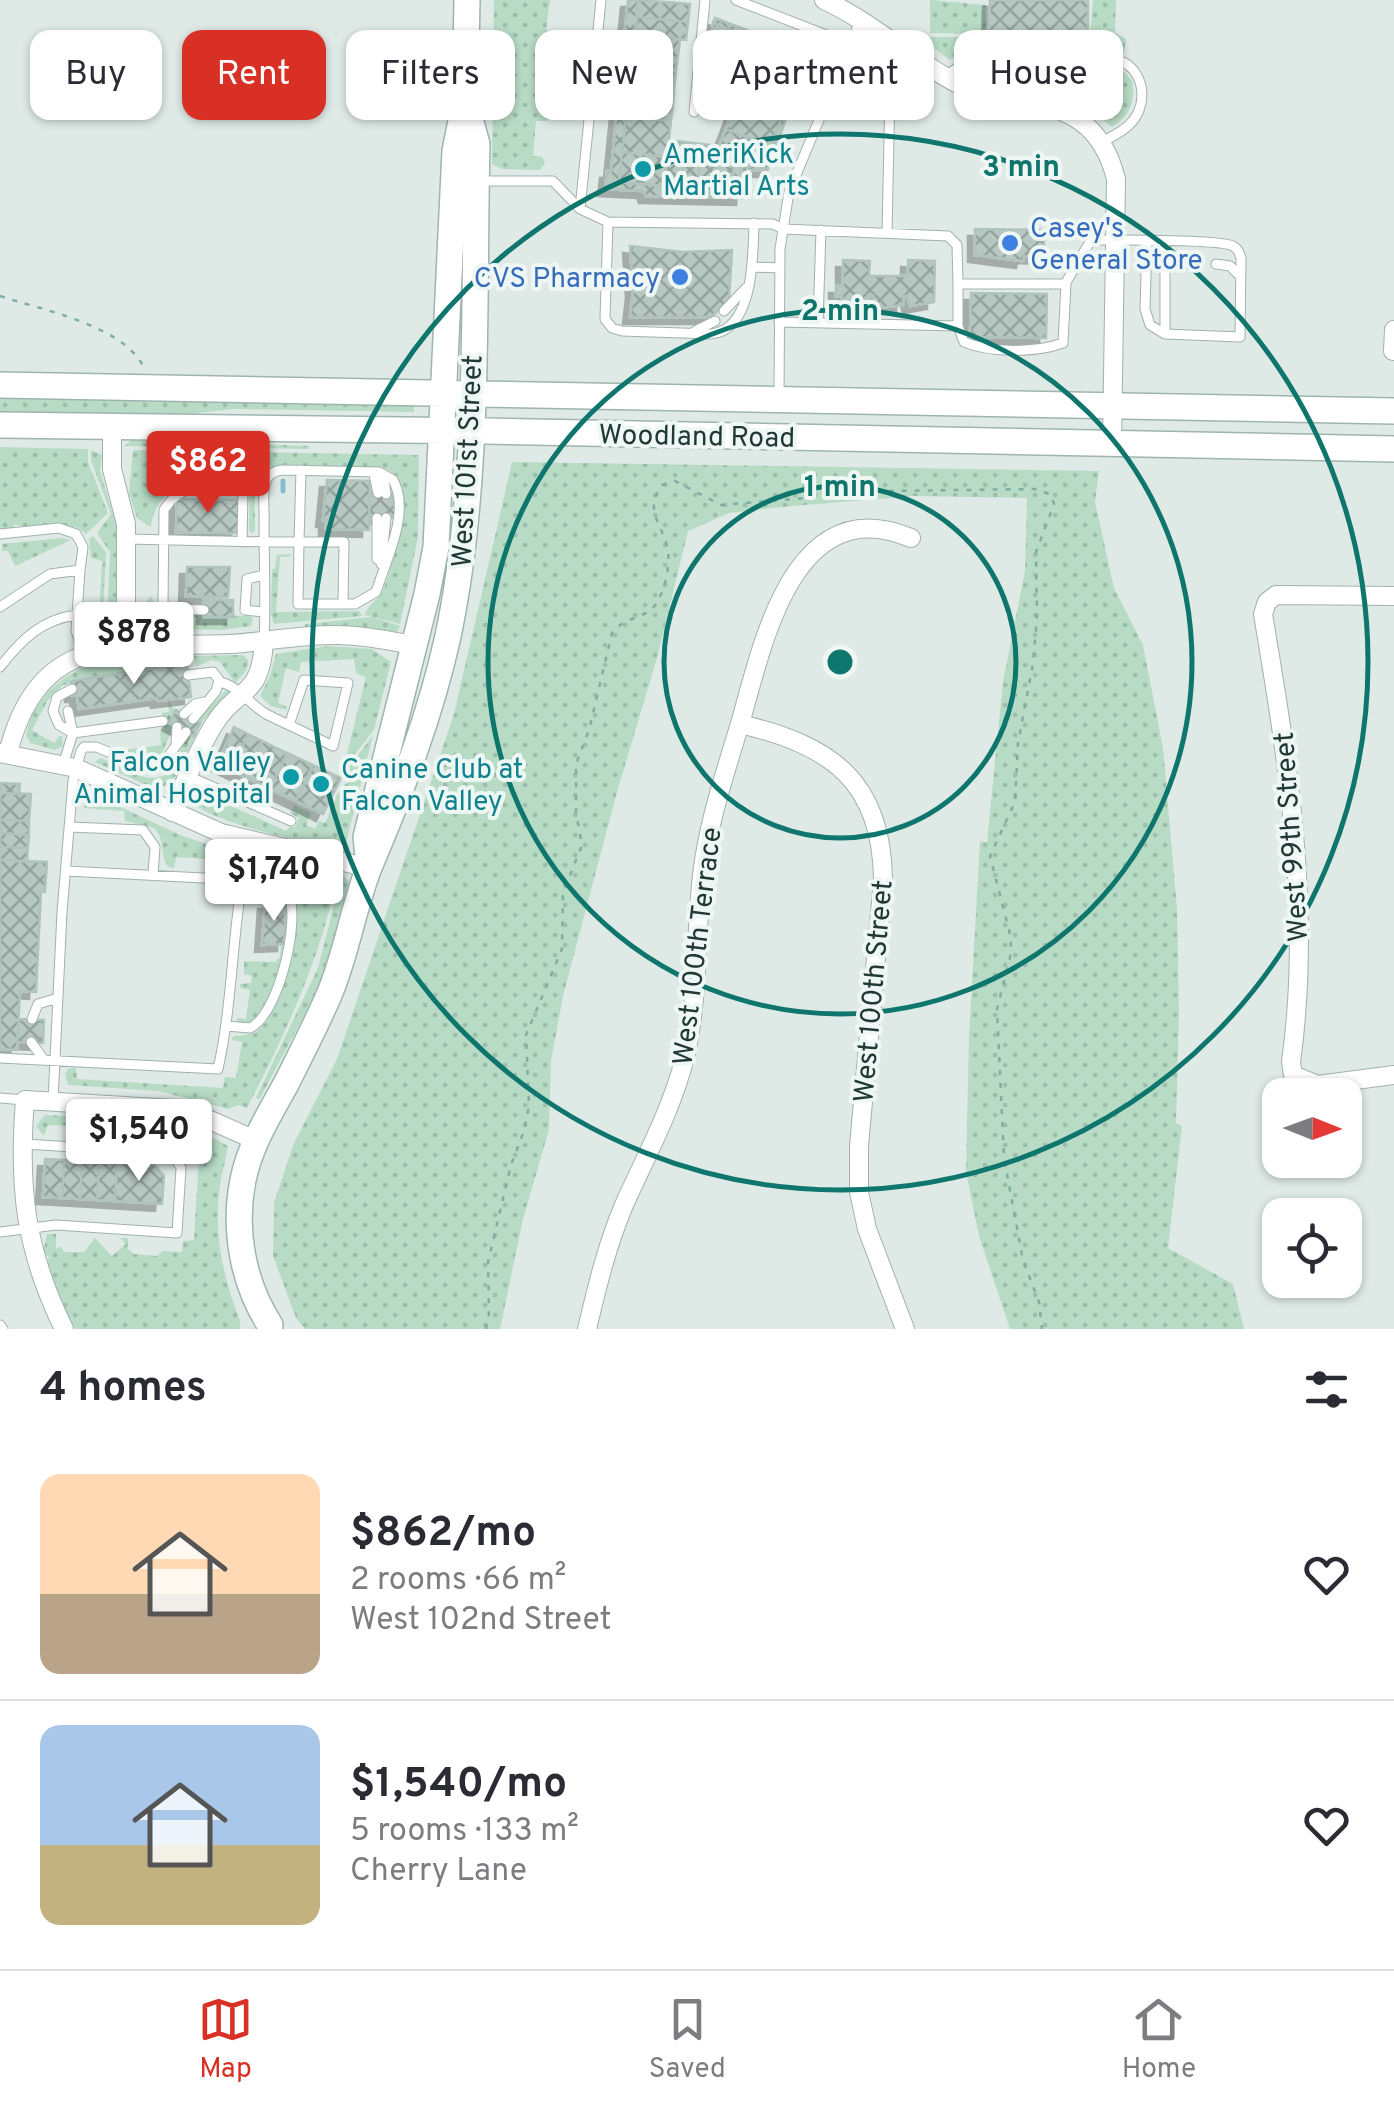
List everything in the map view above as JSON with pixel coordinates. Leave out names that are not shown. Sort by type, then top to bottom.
[{"type":"main road","name":"West 101st Street","points":[[466,0],[466,30]]},
{"type":"main road","name":"West 101st Street","points":[[369,868],[366,836],[436,547],[454,150],[461,120]]},
{"type":"main road","name":"West 101st Street","points":[[269,1328],[250,1288],[240,1243],[240,1199],[255,1140],[335,981],[369,868],[419,736],[447,642],[466,536],[476,180],[476,144],[470,120]]},
{"type":"main road","name":"Woodland Road","points":[[0,385],[1394,410]]},
{"type":"main road","name":"Woodland Road","points":[[0,424],[1394,449]]},
{"type":"street","points":[[824,0],[861,19],[966,88],[996,98],[1059,109],[1084,124],[1102,142],[1116,179],[1112,444]]},
{"type":"street","points":[[1394,330],[1394,351]]},
{"type":"street","points":[[112,426],[112,469],[126,524],[126,644]]},
{"type":"street","name":"West 100th Terrace","points":[[587,1329],[611,1241],[683,1065],[707,845],[774,610],[790,579],[835,538],[853,532],[885,530],[911,538]]},
{"type":"street","name":"West 99th Street","points":[[1394,596],[1285,594],[1272,597],[1263,614],[1291,788],[1300,896],[1293,1074],[1318,1084],[1394,1076]]},
{"type":"street","points":[[369,868],[221,833],[69,767],[4,753],[39,686],[55,671],[86,654],[126,644],[180,646],[336,634],[414,646]]},
{"type":"street","points":[[172,812],[215,723],[260,674],[264,641]]},
{"type":"street","name":"West 100th Street","points":[[740,724],[796,739],[834,760],[861,790],[880,836],[882,880],[858,1146],[859,1192],[868,1229],[906,1329]]},
{"type":"street","points":[[64,1329],[47,1294],[26,1227],[21,1144],[25,1100],[174,1109],[204,1116],[255,1140]]},
{"type":"lane","points":[[580,209],[601,0]]},
{"type":"lane","points":[[702,30],[705,0]]},
{"type":"lane","points":[[736,0],[813,30]]},
{"type":"lane","points":[[856,30],[861,19]]},
{"type":"lane","points":[[945,76],[974,58],[1123,62],[1136,70],[1141,104],[1128,126],[1102,142]]},
{"type":"lane","points":[[779,399],[783,229],[790,192],[819,120]]},
{"type":"lane","points":[[887,233],[889,120]]},
{"type":"lane","points":[[476,180],[554,181],[580,209],[608,222],[774,224],[783,229],[938,234],[954,240],[958,253],[958,326],[964,342],[978,348],[1047,348],[1062,343],[1066,284],[1091,240],[1147,241],[1233,246],[1241,258],[1240,337],[1156,332],[1146,319],[1147,241]]},
{"type":"lane","points":[[608,222],[604,318],[622,332],[688,333],[722,333],[732,327],[748,286],[754,224]]},
{"type":"lane","points":[[818,323],[821,230]]},
{"type":"lane","points":[[1165,242],[1165,334]]},
{"type":"lane","points":[[1166,263],[1192,264]]},
{"type":"lane","points":[[1216,264],[1230,266],[1242,278]]},
{"type":"lane","points":[[752,267],[780,268]]},
{"type":"lane","points":[[958,284],[1066,284]]},
{"type":"lane","points":[[724,312],[748,286]]},
{"type":"lane","points":[[688,333],[715,321]]},
{"type":"lane","points":[[778,322],[958,326]]},
{"type":"lane","points":[[264,641],[265,483],[274,471],[300,470],[373,472],[392,480],[398,492],[396,532],[376,592],[355,604],[298,604],[300,470]]},
{"type":"lane","points":[[373,472],[385,486],[382,494]]},
{"type":"lane","points":[[204,610],[167,609],[163,599],[164,510],[188,489],[243,490],[242,542]]},
{"type":"lane","points":[[376,592],[382,518]]},
{"type":"lane","points":[[0,534],[59,528],[76,534],[82,547],[76,631],[86,654]]},
{"type":"lane","points":[[126,540],[344,542],[343,604]]},
{"type":"lane","points":[[0,606],[50,574],[80,570]]},
{"type":"lane","points":[[245,610],[246,579],[264,575]]},
{"type":"lane","points":[[233,610],[264,612]]},
{"type":"lane","points":[[0,668],[18,645],[43,624],[76,615]]},
{"type":"lane","points":[[188,675],[213,672],[219,682],[229,684],[262,711],[290,725],[333,746],[348,683],[304,680],[290,725]]},
{"type":"lane","points":[[188,716],[216,691],[219,682]]},
{"type":"lane","points":[[72,689],[56,697],[52,711],[60,725],[73,733],[164,722]]},
{"type":"lane","points":[[53,1101],[49,1061],[58,998],[70,826],[73,733],[68,712]]},
{"type":"lane","points":[[69,767],[88,746],[141,767],[161,766],[176,742],[183,738],[181,730]]},
{"type":"lane","points":[[188,776],[291,821]]},
{"type":"lane","points":[[70,826],[143,830],[155,847],[154,874]]},
{"type":"lane","points":[[0,1058],[218,1069],[227,1026],[240,882],[251,841]]},
{"type":"lane","points":[[66,871],[240,882],[256,890],[280,891],[289,896],[289,955],[260,1023],[242,1030],[227,1026]]},
{"type":"lane","points":[[32,1019],[38,1004],[58,998]]},
{"type":"lane","points":[[32,1042],[49,1061]]},
{"type":"lane","points":[[0,1098],[25,1100]]},
{"type":"lane","points":[[119,1149],[122,1104]]},
{"type":"lane","points":[[0,1232],[56,1224],[177,1233],[180,1168],[172,1153],[21,1144]]},
{"type":"path","points":[[0,296],[121,340],[142,362],[144,370]]},
{"type":"path","points":[[486,1329],[488,1262],[529,1106],[526,1035],[562,948],[562,893],[582,846],[576,813],[576,764],[589,730],[612,634],[621,622],[649,611],[658,602],[668,557],[666,541],[655,522],[653,502],[662,486],[675,480],[721,505],[888,491],[1037,489],[1051,496],[1054,504],[1036,552],[1037,616],[1018,743],[1015,802],[990,856],[1011,938],[998,1009],[1004,1158],[1023,1260],[1039,1302],[1042,1329]]},
{"type":"green space","points":[[494,0],[550,0],[546,30],[535,30],[535,120],[547,120],[536,121],[533,156],[542,157],[545,162],[540,170],[502,169],[492,164],[493,120],[515,120],[515,30],[494,30]]},
{"type":"green space","points":[[930,0],[986,5],[986,30],[954,30],[954,33],[930,30]]},
{"type":"green space","points":[[1093,0],[1116,0],[1115,30],[1090,30]]},
{"type":"green space","points":[[934,37],[954,37],[954,58],[950,60],[934,48]]},
{"type":"green space","points":[[1123,71],[1132,80],[1132,101],[1123,118]]},
{"type":"green space","points":[[0,393],[414,403],[414,412],[233,409],[170,416],[0,412]]},
{"type":"green space","points":[[174,435],[309,449],[125,446],[134,437]]},
{"type":"green space","points":[[0,447],[88,449],[88,462],[108,513],[86,534],[69,525],[15,524],[12,529],[0,530]]},
{"type":"green space","points":[[91,450],[102,455],[100,471],[117,527],[116,600],[112,609],[116,610],[115,627],[107,628],[110,552],[97,533],[111,514]]},
{"type":"green space","points":[[133,450],[419,455],[418,537],[400,624],[365,615],[383,590],[398,536],[402,491],[392,472],[381,467],[267,467],[256,488],[252,533],[250,469],[231,469],[228,482],[192,481],[172,490],[157,508],[151,527],[137,518],[129,493]]},
{"type":"green space","points":[[512,462],[1099,471],[1095,502],[1114,588],[1143,645],[1163,748],[1177,909],[1176,1123],[1182,1126],[1168,1248],[1233,1284],[1244,1329],[1010,1329],[979,1236],[966,1172],[980,841],[987,842],[1003,682],[1025,571],[1027,498],[914,496],[729,513],[688,531],[657,658],[563,996],[551,1061],[549,1130],[523,1219],[500,1329],[305,1329],[296,1318],[273,1256],[274,1203],[294,1143],[337,1059],[454,714]]},
{"type":"green space","points":[[93,536],[106,552],[102,630],[93,634],[86,618],[99,616],[102,561],[91,558],[89,539]]},
{"type":"green space","points":[[71,540],[15,566],[8,551],[2,551],[2,544]]},
{"type":"green space","points":[[277,555],[292,556],[280,557],[276,612],[359,611],[362,616],[274,624],[272,569]]},
{"type":"green space","points":[[151,596],[157,609],[165,614],[253,619],[251,626],[222,630],[141,628],[136,614]]},
{"type":"green space","points":[[372,617],[400,626],[397,632],[305,627],[305,624]]},
{"type":"green space","points":[[328,646],[372,649],[391,662],[374,730],[350,760],[346,758],[366,677],[356,673],[354,659],[301,662],[299,672],[286,668],[278,703],[287,710],[271,706],[260,696],[276,654]]},
{"type":"green space","points":[[123,654],[191,657],[192,662],[63,685],[48,700],[32,730],[54,743],[62,736],[63,746],[55,750],[30,743],[26,735],[31,718],[49,691],[76,671]]},
{"type":"green space","points":[[243,655],[248,660],[247,668],[235,683],[220,662],[211,660],[196,667],[194,656]]},
{"type":"green space","points":[[228,688],[231,692],[204,719],[173,781],[157,790],[95,762],[100,758],[143,777],[168,773],[199,723],[196,721]]},
{"type":"green space","points":[[168,701],[178,714],[169,723],[174,726],[162,753],[143,760],[122,750],[161,745],[162,713],[169,712]]},
{"type":"green space","points":[[373,735],[346,843],[338,848],[240,825],[195,804],[197,790],[286,831],[295,827],[299,818],[290,813],[294,805],[311,813],[306,825],[315,829],[319,821],[325,823],[339,791],[349,781],[347,770]]},
{"type":"green space","points":[[87,795],[180,835],[234,853],[235,864],[224,871],[221,860],[176,857],[174,868],[169,867],[154,828],[125,821],[124,811],[84,808]]},
{"type":"green space","points":[[273,863],[336,881],[299,998],[247,1108],[238,1105],[229,1109],[158,1091],[68,1085],[65,1074],[69,1068],[76,1068],[77,1079],[223,1088],[225,1077],[236,1078],[242,1042],[232,1037],[255,1033],[267,1021],[293,957],[296,902],[286,888],[264,886]]},
{"type":"green space","points":[[342,874],[352,885],[331,963],[328,962],[328,971],[259,1100],[256,1098],[318,968]]},
{"type":"green space","points":[[281,944],[281,961],[263,1008],[251,1022],[237,1023],[237,1018],[246,1019],[250,990],[240,988],[240,984],[251,983],[252,976],[244,974],[244,961],[275,962],[280,957]]},
{"type":"green space","points":[[45,1115],[104,1118],[113,1127],[104,1138],[102,1127],[48,1125],[44,1136],[36,1126]]},
{"type":"green space","points":[[144,1119],[200,1131],[228,1146],[218,1227],[240,1329],[75,1329],[56,1293],[49,1274],[49,1257],[43,1253],[47,1234],[56,1234],[56,1249],[61,1246],[64,1252],[84,1252],[95,1238],[112,1256],[126,1244],[120,1238],[128,1238],[128,1249],[134,1254],[157,1256],[162,1251],[182,1252],[183,1241],[194,1240],[199,1157],[189,1141],[181,1137],[133,1128]]},
{"type":"building","points":[[628,0],[638,0],[635,30],[625,30]]},
{"type":"building","points":[[638,0],[690,4],[688,22],[637,17]]},
{"type":"building","points":[[990,0],[1088,0],[1088,30],[989,30]]},
{"type":"building","points":[[637,17],[688,22],[686,40],[673,38],[673,30],[635,30]]},
{"type":"building","points":[[715,18],[747,30],[731,30],[713,23]]},
{"type":"building","points":[[713,23],[731,30],[712,30]]},
{"type":"building","points":[[673,38],[680,39],[673,88]]},
{"type":"building","points":[[616,120],[625,120],[619,182],[732,193],[734,165],[742,166],[743,198],[646,196],[644,191],[605,189],[607,171],[611,171]]},
{"type":"building","points":[[626,120],[671,121],[667,157],[622,152]]},
{"type":"building","points":[[729,120],[781,120],[771,146],[726,129]]},
{"type":"building","points":[[780,120],[786,120],[768,157],[768,170],[748,170],[755,154],[766,158]]},
{"type":"building","points":[[726,129],[771,146],[766,158],[755,154],[751,166],[734,165],[732,193],[714,191],[719,146]]},
{"type":"building","points":[[669,140],[685,142],[681,188],[664,186]]},
{"type":"building","points":[[685,142],[702,144],[697,190],[681,188]]},
{"type":"building","points":[[702,144],[719,146],[714,191],[697,190]]},
{"type":"building","name":"AmeriKick Martial Arts","points":[[622,152],[667,157],[664,186],[619,182]]},
{"type":"building","name":"Casey's General Store","points":[[975,229],[1044,230],[1044,257],[1024,256],[1023,261],[975,255]]},
{"type":"building","name":"CVS Pharmacy","points":[[630,246],[683,252],[732,250],[729,300],[711,317],[630,317]]},
{"type":"building","points":[[843,260],[870,261],[869,276],[908,276],[908,260],[935,261],[934,302],[910,306],[907,296],[903,296],[903,305],[877,308],[873,295],[868,295],[868,300],[842,300],[842,296],[836,296],[836,286],[843,286]]},
{"type":"building","name":"Casey's General Store","points":[[971,293],[1047,294],[1046,338],[970,337]]},
{"type":"building","points":[[327,480],[370,481],[369,530],[326,529],[323,520]]},
{"type":"building","points":[[370,490],[396,494],[396,518],[373,517],[369,521]]},
{"type":"building","points":[[177,499],[239,500],[238,533],[176,532]]},
{"type":"building","points":[[187,567],[230,567],[228,597],[186,596]]},
{"type":"building","points":[[204,600],[233,600],[233,617],[204,617]]},
{"type":"building","points":[[187,663],[191,697],[79,709],[77,695],[72,695],[71,682],[77,680]]},
{"type":"building","points":[[176,710],[200,723],[193,736],[169,723]]},
{"type":"building","points":[[234,727],[248,734],[231,770],[218,764]]},
{"type":"building","points":[[248,734],[262,741],[245,777],[231,770]]},
{"type":"building","points":[[262,741],[287,753],[270,789],[245,777]]},
{"type":"building","name":"Falcon Valley Animal Hospital","points":[[287,753],[313,765],[296,801],[270,789]]},
{"type":"building","name":"Canine Club at Falcon Valley","points":[[313,765],[341,778],[323,814],[296,801]]},
{"type":"building","points":[[0,783],[20,784],[19,794],[0,793]]},
{"type":"building","points":[[0,793],[31,794],[29,821],[0,820]]},
{"type":"building","points":[[0,820],[29,821],[29,835],[0,833]]},
{"type":"building","points":[[0,833],[29,835],[28,848],[0,847]]},
{"type":"building","points":[[0,847],[28,848],[27,862],[0,860]]},
{"type":"building","points":[[0,860],[47,862],[45,892],[41,891],[36,992],[20,991],[17,1050],[0,1049]]},
{"type":"building","points":[[265,902],[286,903],[284,944],[262,945]]},
{"type":"building","points":[[19,1019],[44,1020],[43,1043],[17,1042]]},
{"type":"building","points":[[45,1159],[64,1160],[62,1198],[43,1197]]},
{"type":"building","points":[[64,1160],[82,1161],[80,1199],[62,1198]]},
{"type":"building","points":[[82,1161],[99,1162],[97,1200],[80,1199]]},
{"type":"building","points":[[99,1162],[117,1163],[115,1201],[97,1200]]},
{"type":"building","points":[[117,1163],[154,1165],[164,1176],[162,1204],[115,1201]]},
{"type":"waterway","points":[[283,481],[283,491]]},
{"type":"place","name":"AmeriKick Martial Arts","points":[[643,169]]},
{"type":"place","name":"Casey's General Store","points":[[1010,243]]},
{"type":"place","name":"CVS Pharmacy","points":[[680,277]]},
{"type":"place","name":"Falcon Valley Animal Hospital","points":[[291,777]]},
{"type":"place","name":"Canine Club at Falcon Valley","points":[[321,784]]}]
